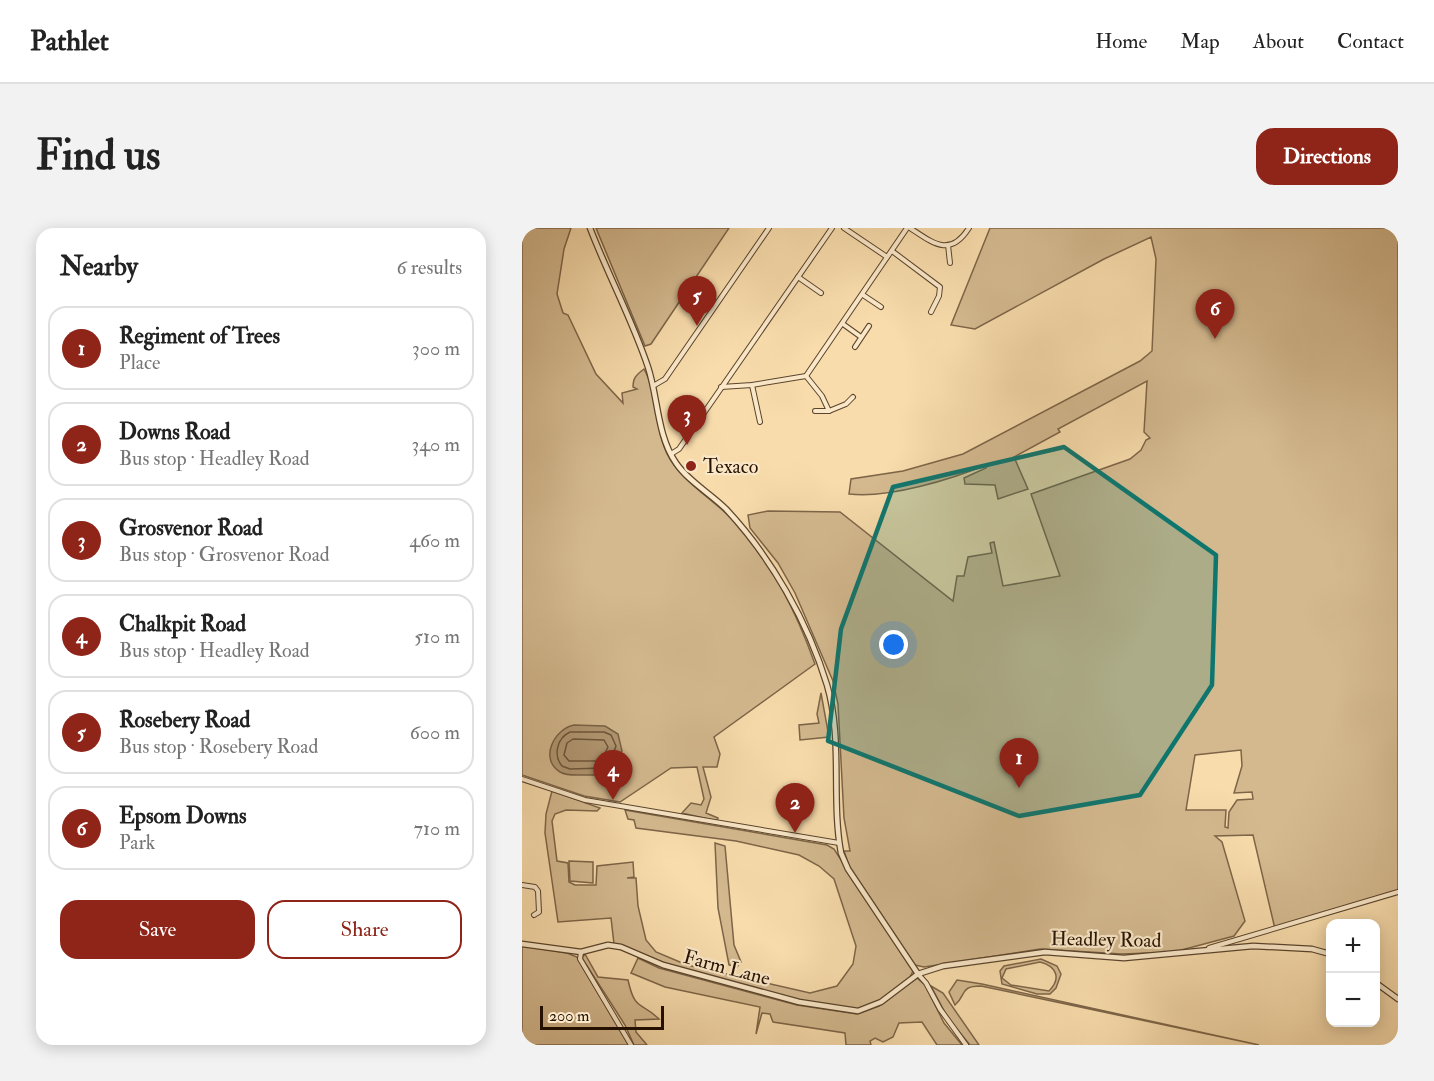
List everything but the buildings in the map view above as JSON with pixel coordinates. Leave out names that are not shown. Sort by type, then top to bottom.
[{"type":"street","points":[[590,228],[641,349],[671,454],[687,475],[726,509],[765,556],[783,585],[824,677],[831,705],[839,843],[848,868],[926,983],[944,1016],[966,1045]]},
{"type":"street","points":[[653,386],[664,379],[768,228]]},
{"type":"street","points":[[671,454],[679,448],[832,228]]},
{"type":"street","points":[[844,228],[887,257]]},
{"type":"street","points":[[721,387],[752,385],[806,376],[909,228],[936,244],[948,246],[960,240],[969,228]]},
{"type":"street","points":[[948,246],[950,263]]},
{"type":"street","points":[[892,251],[940,287],[932,312]]},
{"type":"street","points":[[798,277],[821,293]]},
{"type":"street","points":[[863,295],[881,307]]},
{"type":"street","points":[[843,324],[861,337]]},
{"type":"street","points":[[855,347],[869,326]]},
{"type":"street","points":[[806,376],[822,396],[829,411]]},
{"type":"street","points":[[752,385],[760,422]]},
{"type":"street","points":[[815,411],[829,411],[846,404],[853,397]]},
{"type":"street","points":[[522,779],[585,800],[839,843]]},
{"type":"street","points":[[522,885],[536,887],[538,891],[537,914],[544,915]]},
{"type":"street","points":[[1209,948],[1398,892]]},
{"type":"street","name":"Farm Lane","points":[[522,944],[581,952],[608,945],[615,946],[663,965],[790,1000],[858,1011],[881,1002],[918,974]]},
{"type":"street","name":"Headley Road","points":[[918,974],[942,966],[1045,952],[1125,958],[1171,956],[1209,948],[1293,947],[1326,953]]},
{"type":"street","points":[[581,952],[580,959],[619,1020],[631,1045]]},
{"type":"street","points":[[1380,985],[1398,999]]},
{"type":"highlighted area","points":[[1064,447],[1216,555],[1212,685],[1140,795],[1019,816],[828,741],[841,629],[893,487]]},
{"type":"shaded area","points":[[522,228],[571,228],[564,249],[557,294],[563,313],[568,315],[596,374],[623,403],[622,393],[637,389],[633,387],[634,379],[644,369],[649,380],[659,430],[667,454],[687,480],[734,521],[760,554],[782,588],[815,664],[714,737],[720,754],[717,767],[703,767],[711,797],[706,813],[718,818],[717,821],[682,813],[691,803],[701,805],[704,799],[697,767],[671,768],[620,802],[584,796],[522,775]]},
{"type":"shaded area","points":[[596,228],[729,228],[651,344],[645,346]]},
{"type":"shaded area","points":[[990,228],[1398,228],[1398,890],[1275,929],[1253,835],[1215,836],[1222,842],[1245,921],[1234,936],[1174,952],[1122,954],[1040,949],[924,967],[915,965],[849,866],[844,851],[850,851],[844,818],[838,704],[833,681],[795,593],[778,563],[750,528],[748,515],[768,511],[840,512],[953,601],[957,576],[964,576],[968,557],[992,553],[990,543],[994,542],[1003,586],[1060,576],[1031,494],[1130,459],[1141,450],[1146,440],[1150,438],[1144,432],[1147,381],[1058,429],[1060,432],[1014,457],[1028,489],[998,499],[995,485],[965,484],[964,478],[986,468],[988,464],[957,476],[882,494],[849,494],[851,479],[903,471],[963,454],[1140,361],[1152,351],[1156,259],[1151,237],[1104,259],[975,329],[951,325]],"holes":[[[1241,750],[1242,766],[1234,793],[1252,792],[1253,799],[1237,800],[1229,812],[1228,828],[1225,827],[1226,810],[1186,810],[1195,755]]]},
{"type":"shaded area","points":[[821,693],[829,737],[800,740],[799,725],[819,723],[817,714]]},
{"type":"shaded area","points":[[552,791],[600,808],[597,811],[566,810],[555,814],[552,821],[557,861],[568,863],[569,882],[575,885],[596,885],[597,866],[633,862],[634,877],[627,878],[636,878],[638,906],[646,940],[656,952],[687,965],[810,993],[837,986],[853,964],[856,946],[834,879],[819,866],[799,855],[736,841],[636,828],[634,820],[628,819],[625,810],[827,845],[834,849],[913,971],[910,977],[880,1000],[857,1009],[798,1000],[664,963],[614,944],[611,918],[558,922],[545,833],[546,814]]},
{"type":"shaded area","points":[[715,843],[725,846],[734,945],[741,962],[737,967],[729,965],[718,908]]},
{"type":"shaded area","points":[[569,861],[593,862],[593,883],[570,881]]},
{"type":"shaded area","points":[[522,946],[567,953],[577,957],[629,1045],[522,1045]]},
{"type":"shaded area","points":[[585,954],[598,977],[628,980],[636,1002],[659,1019],[635,1020],[636,1032],[647,1045],[634,1045],[625,1025],[582,958]]},
{"type":"shaded area","points":[[638,958],[659,968],[797,1005],[857,1014],[879,1006],[917,978],[925,985],[944,1023],[962,1045],[937,1045],[922,1022],[899,1023],[893,1037],[883,1042],[875,1038],[870,1041],[871,1045],[846,1045],[845,1033],[773,1022],[770,1014],[762,1013],[756,1034],[760,1007],[665,987],[631,973]]},
{"type":"shaded area","points":[[1041,959],[1057,966],[1061,974],[1056,988],[1050,994],[1037,994],[1002,984],[1000,971],[1004,966]],"holes":[[[1040,962],[1050,966],[1056,977],[1049,991],[1011,985],[1002,978],[1006,969]]]},
{"type":"shaded area","points":[[957,980],[1259,1045],[981,986],[966,989],[955,1005],[949,992]]},
{"type":"shaded area","points":[[931,986],[943,993],[979,1045],[970,1045],[948,1018]]},
{"type":"water","points":[[574,725],[605,726],[618,734],[622,751],[611,771],[598,775],[572,775],[560,772],[554,766],[550,752],[555,738],[560,732]]},
{"type":"place","name":"Rosebery Road","points":[[697,326]]},
{"type":"place","name":"Epsom Downs","points":[[1215,339]]},
{"type":"place","name":"Grosvenor Road","points":[[687,445]]},
{"type":"place","name":"Texaco","points":[[691,466]]},
{"type":"place","name":"Regiment of Trees","points":[[1019,788]]},
{"type":"place","name":"Chalkpit Road","points":[[613,800]]},
{"type":"place","name":"Downs Road","points":[[795,833]]}]
